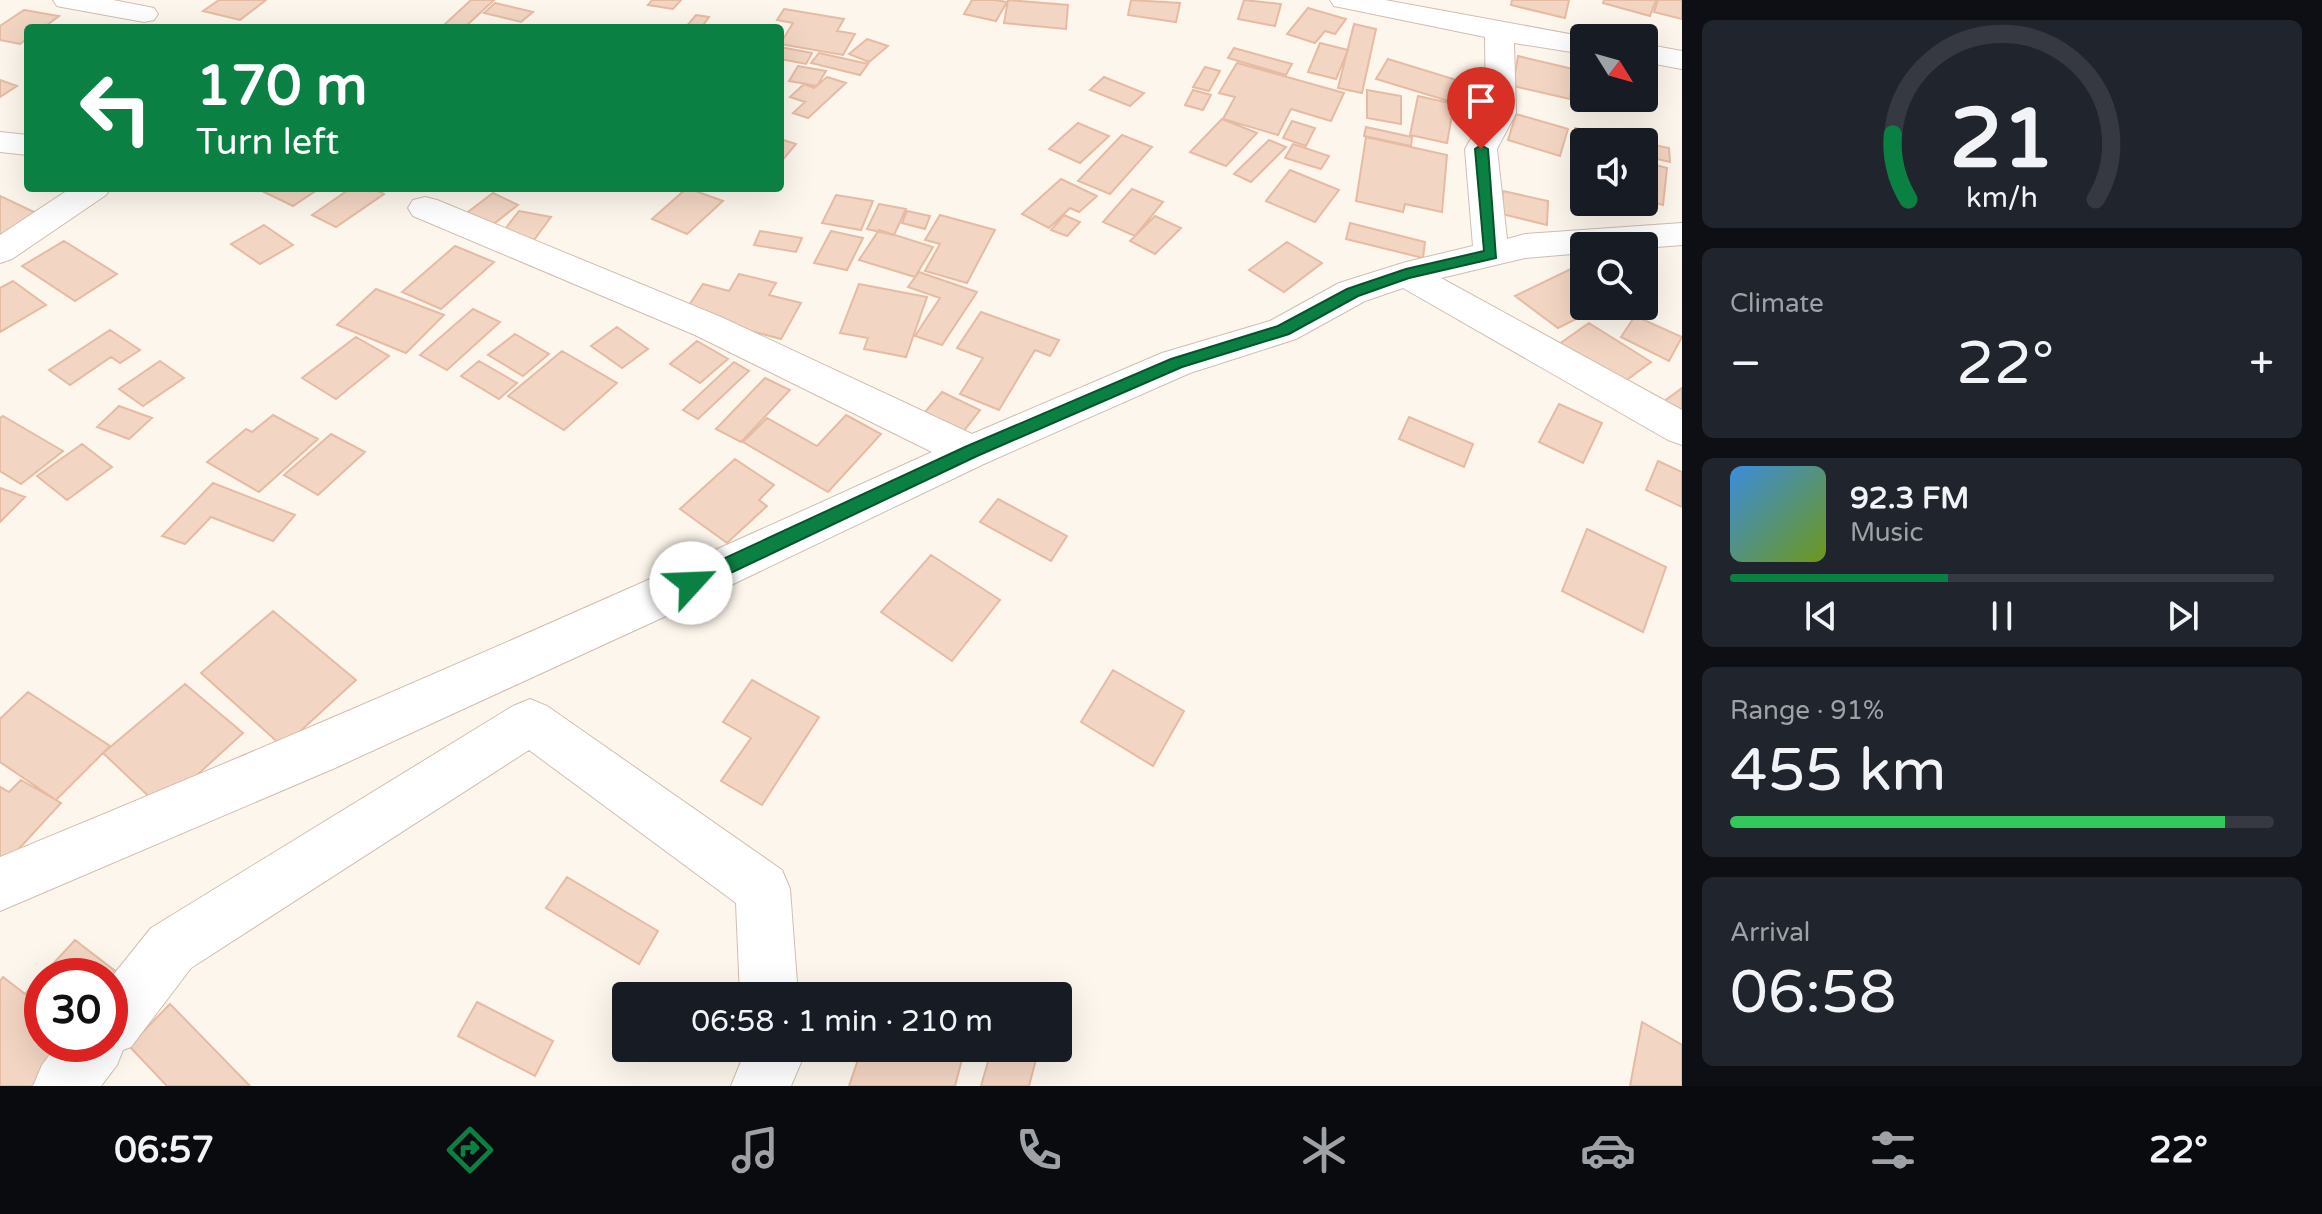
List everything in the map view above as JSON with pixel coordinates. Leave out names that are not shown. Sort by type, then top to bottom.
[{"type":"street","points":[[67,0],[144,14]]},
{"type":"street","points":[[1344,0],[1570,43]]},
{"type":"street","points":[[1491,254],[1481,149],[1501,113],[1499,31]]},
{"type":"street","points":[[1658,56],[1682,60]]},
{"type":"street","points":[[0,142],[24,145]]},
{"type":"street","points":[[0,251],[88,192]]},
{"type":"street","points":[[425,208],[708,326],[971,452]]},
{"type":"street","points":[[0,884],[332,745],[677,590],[971,452],[1176,363],[1283,330],[1352,292],[1406,274],[1525,246],[1682,234]]},
{"type":"street","points":[[1406,274],[1682,429]]},
{"type":"street","points":[[128,1003],[171,948],[530,722],[763,889],[768,982]]},
{"type":"street","points":[[63,1086],[82,1062]]},
{"type":"street","points":[[761,1086],[771,1062]]},
{"type":"building","points":[[219,0],[266,0],[240,20],[203,11]]},
{"type":"building","points":[[471,0],[494,0],[468,24],[445,24]]},
{"type":"building","points":[[652,0],[681,0],[673,9],[648,5]]},
{"type":"building","points":[[972,0],[1007,2],[996,21],[964,14]]},
{"type":"building","points":[[1008,0],[1068,5],[1066,29],[1004,23]]},
{"type":"building","points":[[1131,0],[1180,3],[1176,22],[1128,15]]},
{"type":"building","points":[[1244,0],[1281,4],[1275,26],[1238,19]]},
{"type":"building","points":[[1512,0],[1569,0],[1565,18],[1511,5]]},
{"type":"building","points":[[1604,0],[1656,0],[1650,16],[1603,3]]},
{"type":"building","points":[[1658,0],[1682,0],[1682,19],[1654,12]]},
{"type":"building","points":[[495,3],[533,12],[521,22],[484,13]]},
{"type":"building","points":[[1308,8],[1346,19],[1335,34],[1325,31],[1315,43],[1287,34]]},
{"type":"building","points":[[784,9],[844,19],[837,31],[855,34],[843,55],[784,45],[784,38],[793,23],[777,20]]},
{"type":"building","points":[[24,10],[59,16],[48,24],[24,24],[24,41],[20,44],[0,40],[0,26]]},
{"type":"building","points":[[696,15],[709,17],[704,24],[688,24]]},
{"type":"building","points":[[1354,24],[1376,29],[1362,93],[1338,88]]},
{"type":"building","points":[[867,39],[888,46],[869,62],[849,54]]},
{"type":"building","points":[[1320,43],[1348,50],[1336,79],[1308,72]]},
{"type":"building","points":[[784,48],[812,53],[806,64],[784,60]]},
{"type":"building","points":[[1234,48],[1292,64],[1286,75],[1228,58]]},
{"type":"building","points":[[819,53],[868,64],[860,75],[811,63]]},
{"type":"building","points":[[1518,56],[1570,68],[1570,99],[1513,86]]},
{"type":"building","points":[[1388,59],[1463,82],[1452,102],[1376,79]]},
{"type":"building","points":[[1237,63],[1344,93],[1331,121],[1291,109],[1278,135],[1223,119],[1235,97],[1219,93]]},
{"type":"building","points":[[798,66],[826,71],[817,86],[789,81]]},
{"type":"building","points":[[1205,67],[1220,71],[1209,91],[1193,87]]},
{"type":"building","points":[[827,77],[846,83],[808,118],[793,113],[805,102],[790,97],[804,84],[814,88]]},
{"type":"building","points":[[1104,77],[1144,93],[1130,106],[1090,90]]},
{"type":"building","points":[[0,80],[17,86],[0,97]]},
{"type":"building","points":[[1193,90],[1211,95],[1203,110],[1185,105]]},
{"type":"building","points":[[1367,90],[1401,96],[1401,124],[1367,118]]},
{"type":"building","points":[[1418,96],[1454,104],[1447,143],[1410,135]]},
{"type":"building","points":[[1516,114],[1568,129],[1560,156],[1508,140]]},
{"type":"building","points":[[1222,119],[1257,133],[1226,166],[1190,152]]},
{"type":"building","points":[[1292,121],[1315,128],[1306,146],[1283,138]]},
{"type":"building","points":[[1078,123],[1109,136],[1080,163],[1049,149]]},
{"type":"building","points":[[1366,127],[1412,137],[1411,146],[1364,136]]},
{"type":"building","points":[[1122,135],[1152,147],[1110,194],[1078,181]]},
{"type":"building","points":[[1366,137],[1447,155],[1442,212],[1405,204],[1403,212],[1356,201]]},
{"type":"building","points":[[784,140],[796,144],[784,158]]},
{"type":"building","points":[[1269,140],[1286,147],[1251,182],[1234,174]]},
{"type":"building","points":[[1293,144],[1329,156],[1321,169],[1285,158]]},
{"type":"building","points":[[1658,146],[1669,148],[1670,162],[1658,159]]},
{"type":"building","points":[[1658,166],[1667,168],[1663,205],[1658,204]]},
{"type":"building","points":[[1290,170],[1339,190],[1315,222],[1266,201]]},
{"type":"building","points":[[1061,179],[1097,196],[1079,212],[1070,208],[1049,228],[1022,214]]},
{"type":"building","points":[[1132,189],[1163,202],[1135,236],[1103,222]]},
{"type":"building","points":[[1503,191],[1548,201],[1547,225],[1502,214]]},
{"type":"building","points":[[264,192],[314,192],[293,206]]},
{"type":"building","points":[[345,192],[384,194],[336,227],[312,215]]},
{"type":"building","points":[[682,192],[698,192],[723,201],[687,234],[652,219]]},
{"type":"building","points":[[493,193],[518,205],[486,230],[460,218]]},
{"type":"building","points":[[836,195],[873,201],[861,230],[822,223]]},
{"type":"building","points":[[0,196],[36,213],[0,236]]},
{"type":"building","points":[[879,204],[906,209],[894,235],[867,229]]},
{"type":"building","points":[[519,211],[551,217],[534,240],[502,233]]},
{"type":"building","points":[[907,211],[930,216],[925,229],[902,223]]},
{"type":"building","points":[[940,215],[995,230],[967,283],[925,271],[940,244],[925,240]]},
{"type":"building","points":[[1064,215],[1080,222],[1067,236],[1051,230]]},
{"type":"building","points":[[1155,216],[1181,228],[1155,254],[1130,241]]},
{"type":"building","points":[[1350,223],[1425,242],[1423,258],[1346,239]]},
{"type":"building","points":[[264,225],[293,245],[260,264],[231,244]]},
{"type":"building","points":[[879,230],[933,247],[915,277],[859,260]]},
{"type":"building","points":[[760,231],[802,238],[796,252],[754,245]]},
{"type":"building","points":[[831,231],[863,238],[847,270],[814,263]]},
{"type":"building","points":[[64,241],[117,274],[75,301],[22,266]]},
{"type":"building","points":[[1287,242],[1322,263],[1284,292],[1249,270]]},
{"type":"building","points":[[455,246],[494,262],[441,309],[402,292]]},
{"type":"building","points":[[1570,269],[1570,320],[1574,320],[1558,328],[1515,296]]},
{"type":"building","points":[[919,272],[977,292],[942,345],[915,336],[940,298],[908,287]]},
{"type":"building","points":[[739,274],[776,283],[769,295],[801,303],[781,339],[684,313],[703,284],[729,291]]},
{"type":"building","points":[[13,281],[46,305],[0,332],[0,288]]},
{"type":"building","points":[[859,284],[927,297],[906,357],[864,349],[868,338],[840,333]]},
{"type":"building","points":[[376,289],[444,315],[406,353],[337,325]]},
{"type":"building","points":[[473,309],[500,322],[447,370],[420,355]]},
{"type":"building","points":[[981,312],[1059,340],[1050,356],[1035,350],[999,410],[960,394],[983,358],[957,348]]},
{"type":"building","points":[[1632,320],[1644,320],[1682,337],[1669,361],[1621,337]]},
{"type":"building","points":[[1589,323],[1651,362],[1616,388],[1555,347]]},
{"type":"building","points":[[617,327],[648,349],[622,368],[591,346]]},
{"type":"building","points":[[110,330],[140,350],[120,363],[111,357],[70,385],[49,370]]},
{"type":"building","points":[[515,334],[549,354],[523,376],[488,355]]},
{"type":"building","points":[[356,337],[389,356],[336,399],[302,378]]},
{"type":"building","points":[[697,341],[728,359],[700,383],[670,364]]},
{"type":"building","points":[[562,351],[617,383],[564,430],[508,396]]},
{"type":"building","points":[[160,361],[184,378],[143,406],[119,389]]},
{"type":"building","points":[[479,361],[517,383],[499,399],[461,376]]},
{"type":"building","points":[[734,362],[749,371],[698,419],[683,410]]},
{"type":"building","points":[[765,378],[790,390],[741,442],[716,429]]},
{"type":"building","points":[[1682,388],[1682,425],[1655,408]]},
{"type":"building","points":[[942,392],[980,410],[953,445],[914,425]]},
{"type":"building","points":[[1559,404],[1602,423],[1583,463],[1539,442]]},
{"type":"building","points":[[119,406],[152,418],[129,439],[97,427]]},
{"type":"building","points":[[273,415],[318,439],[259,492],[207,462],[246,429],[252,432]]},
{"type":"building","points":[[846,415],[881,434],[828,492],[743,442],[767,418],[817,446]]},
{"type":"building","points":[[3,416],[63,451],[21,484],[0,471],[0,418]]},
{"type":"building","points":[[1409,417],[1473,444],[1464,467],[1399,439]]},
{"type":"building","points":[[331,434],[365,452],[318,495],[284,475]]},
{"type":"building","points":[[82,444],[112,467],[67,500],[37,476]]},
{"type":"building","points":[[735,459],[774,485],[759,500],[767,506],[727,543],[680,509]]},
{"type":"building","points":[[1658,461],[1682,472],[1682,507],[1646,490]]},
{"type":"building","points":[[213,483],[295,515],[273,541],[211,517],[185,544],[162,536]]},
{"type":"building","points":[[0,488],[25,497],[0,522]]},
{"type":"building","points":[[998,499],[1067,536],[1051,561],[980,522]]},
{"type":"building","points":[[1587,529],[1666,567],[1643,632],[1562,591]]},
{"type":"building","points":[[931,555],[1000,600],[952,661],[881,612]]},
{"type":"building","points":[[273,611],[356,680],[283,747],[201,673]]},
{"type":"building","points":[[1113,670],[1184,711],[1153,766],[1081,722]]},
{"type":"building","points":[[752,680],[819,717],[762,805],[721,781],[751,738],[723,722]]},
{"type":"building","points":[[185,684],[243,733],[161,808],[103,753]]},
{"type":"building","points":[[28,692],[110,746],[56,800],[0,762],[0,719]]},
{"type":"building","points":[[21,780],[61,803],[5,864],[0,861],[0,787],[9,792]]},
{"type":"building","points":[[567,877],[658,931],[639,964],[546,908]]},
{"type":"building","points":[[75,940],[98,958],[58,958]]},
{"type":"building","points":[[3,977],[24,993],[24,1062],[59,1062],[38,1086],[0,1086],[0,981]]},
{"type":"building","points":[[477,1002],[553,1041],[535,1076],[458,1036]]},
{"type":"building","points":[[170,1004],[250,1086],[167,1086],[129,1046]]},
{"type":"building","points":[[1642,1022],[1682,1045],[1682,1086],[1630,1086]]},
{"type":"building","points":[[857,1062],[961,1062],[955,1086],[849,1086]]},
{"type":"building","points":[[988,1062],[1035,1062],[1029,1086],[981,1086]]},
{"type":"route","points":[[691,583],[971,452],[1176,363],[1283,330],[1352,292],[1406,274],[1491,254],[1481,149]]}]
